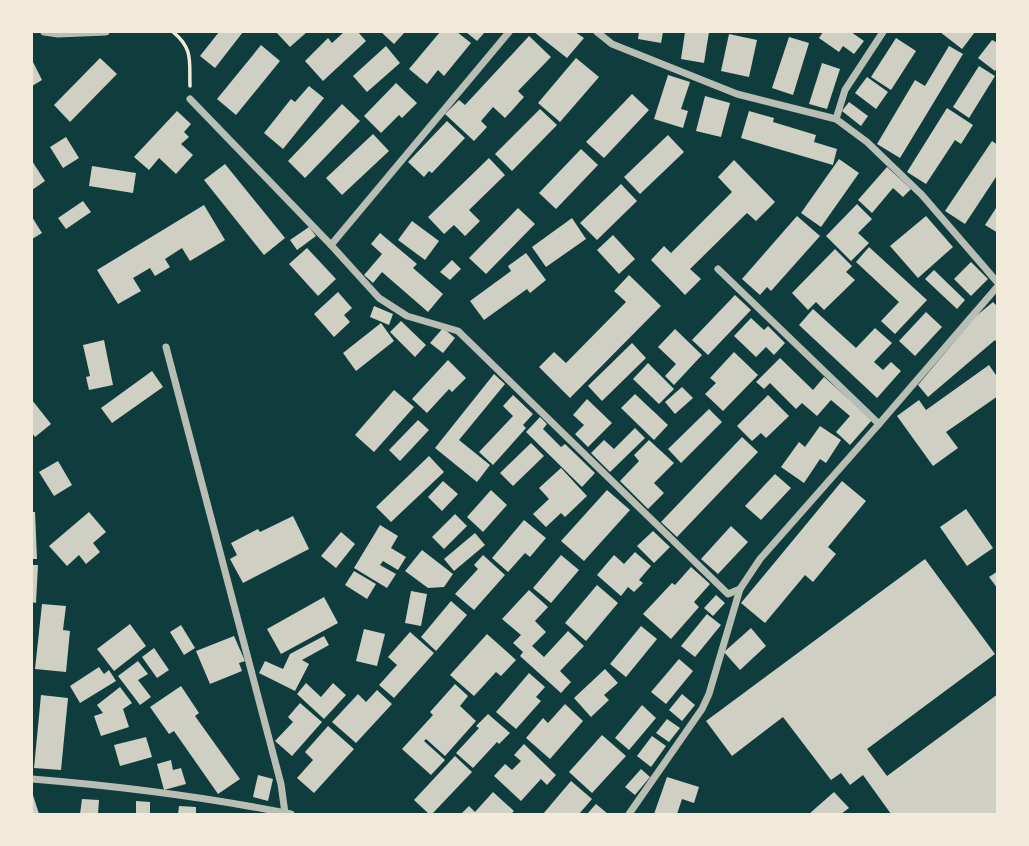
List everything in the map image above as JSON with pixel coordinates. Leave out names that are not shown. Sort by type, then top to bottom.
[{"type":"street","points":[[44,32],[106,32]]},
{"type":"street","points":[[331,245],[509,32]]},
{"type":"street","points":[[597,32],[612,44],[737,94],[836,119],[867,142],[922,195],[998,284],[760,559],[740,589],[709,694],[702,709],[629,814]]},
{"type":"street","points":[[836,119],[845,90],[883,32]]},
{"type":"street","points":[[190,99],[379,298],[407,316],[458,331],[729,594],[740,589]]},
{"type":"street","points":[[718,269],[879,424]]},
{"type":"street","points":[[32,779],[93,784],[288,814],[166,347]]},
{"type":"path","points":[[173,32],[180,37],[191,57],[190,99]]},
{"type":"building","points":[[219,32],[243,32],[215,68],[200,56]]},
{"type":"building","points":[[276,32],[307,32],[290,47]]},
{"type":"building","points":[[344,32],[358,32],[366,41],[323,81],[305,61],[328,38],[332,43]]},
{"type":"building","points":[[381,32],[405,32],[394,44]]},
{"type":"building","points":[[440,32],[457,32],[471,43],[444,76],[438,70],[427,84],[409,69]]},
{"type":"building","points":[[466,32],[485,32],[477,41]]},
{"type":"building","points":[[534,32],[575,32],[584,38],[567,58]]},
{"type":"building","points":[[639,32],[663,32],[661,43],[638,39]]},
{"type":"building","points":[[685,32],[709,32],[704,63],[681,59]]},
{"type":"building","points":[[823,32],[851,32],[864,41],[854,54],[843,46],[839,52],[819,38]]},
{"type":"building","points":[[940,32],[975,32],[962,49]]},
{"type":"building","points":[[729,34],[757,40],[749,77],[721,71]]},
{"type":"building","points":[[529,36],[551,57],[518,91],[524,97],[505,118],[493,107],[481,121],[487,127],[474,141],[445,114],[459,100],[465,105]]},
{"type":"building","points":[[789,37],[809,43],[793,95],[772,88]]},
{"type":"building","points":[[896,38],[916,51],[891,90],[871,77]]},
{"type":"building","points":[[992,40],[998,43],[998,67],[995,71],[978,58]]},
{"type":"building","points":[[261,45],[280,61],[236,115],[217,99]]},
{"type":"building","points":[[386,46],[400,63],[367,92],[353,76]]},
{"type":"building","points":[[949,46],[963,54],[900,158],[877,144],[915,80],[925,86]]},
{"type":"building","points":[[100,58],[117,74],[70,122],[54,105]]},
{"type":"building","points":[[576,58],[599,77],[560,122],[538,103]]},
{"type":"building","points":[[32,60],[42,80],[32,86]]},
{"type":"building","points":[[822,63],[840,69],[827,109],[809,104]]},
{"type":"building","points":[[979,66],[995,76],[969,118],[953,107]]},
{"type":"building","points":[[668,75],[690,82],[681,109],[688,111],[683,128],[654,119]]},
{"type":"building","points":[[867,77],[888,92],[876,109],[855,93]]},
{"type":"building","points":[[396,83],[417,103],[402,118],[399,115],[381,133],[364,116]]},
{"type":"building","points":[[309,86],[324,98],[283,149],[264,133],[291,99],[295,102]]},
{"type":"building","points":[[632,94],[649,110],[604,158],[586,142]]},
{"type":"building","points":[[705,96],[730,103],[721,137],[696,131]]},
{"type":"building","points":[[849,102],[868,116],[861,126],[842,111]]},
{"type":"building","points":[[342,104],[360,121],[305,178],[288,161]]},
{"type":"building","points":[[947,108],[973,125],[961,144],[955,140],[926,184],[907,172]]},
{"type":"building","points":[[540,109],[557,125],[512,171],[495,154]]},
{"type":"building","points":[[177,111],[191,124],[184,132],[189,137],[181,144],[193,155],[176,174],[159,158],[149,170],[134,157]]},
{"type":"building","points":[[749,111],[774,118],[773,122],[816,135],[814,142],[837,149],[833,165],[741,138]]},
{"type":"building","points":[[447,121],[465,138],[432,173],[429,171],[424,177],[408,162]]},
{"type":"building","points":[[373,134],[389,151],[342,195],[326,178]]},
{"type":"building","points":[[668,135],[684,152],[640,194],[624,177]]},
{"type":"building","points":[[66,137],[79,158],[63,168],[50,147]]},
{"type":"building","points":[[992,141],[998,145],[998,174],[965,224],[945,211]]},
{"type":"building","points":[[581,149],[598,165],[556,209],[539,193]]},
{"type":"building","points":[[489,158],[505,175],[469,210],[480,221],[465,236],[454,225],[444,234],[428,217]]},
{"type":"building","points":[[839,159],[859,173],[821,227],[801,213]]},
{"type":"building","points":[[734,160],[775,202],[756,221],[747,213],[690,269],[701,279],[685,295],[651,260],[664,246],[671,253],[732,192],[718,177]]},
{"type":"building","points":[[32,161],[45,181],[32,190]]},
{"type":"building","points":[[225,164],[285,238],[264,255],[204,180]]},
{"type":"building","points":[[92,166],[136,173],[133,193],[89,186]]},
{"type":"building","points":[[887,167],[911,189],[903,197],[893,188],[872,213],[858,200]]},
{"type":"building","points":[[621,184],[637,201],[597,240],[580,223]]},
{"type":"building","points":[[83,201],[91,212],[66,229],[58,218]]},
{"type":"building","points":[[857,204],[872,219],[858,233],[869,243],[851,261],[826,236]]},
{"type":"building","points":[[204,205],[225,240],[190,261],[182,248],[165,259],[170,267],[155,276],[150,268],[133,278],[141,291],[118,304],[97,270]]},
{"type":"building","points":[[998,205],[998,233],[985,225]]},
{"type":"building","points":[[518,208],[535,224],[486,274],[469,258]]},
{"type":"building","points":[[797,216],[820,236],[771,291],[767,287],[760,295],[742,279]]},
{"type":"building","points":[[926,216],[953,247],[918,278],[890,246]]},
{"type":"building","points":[[32,217],[42,233],[32,239]]},
{"type":"building","points":[[572,218],[586,239],[546,267],[532,247]]},
{"type":"building","points":[[412,221],[439,241],[425,260],[398,240]]},
{"type":"building","points":[[309,227],[316,236],[297,250],[290,240]]},
{"type":"building","points":[[380,233],[417,264],[413,268],[443,294],[428,312],[382,272],[373,283],[364,275],[382,254],[371,244]]},
{"type":"building","points":[[613,235],[635,259],[619,274],[597,250]]},
{"type":"building","points":[[869,247],[927,300],[895,334],[881,321],[899,302],[856,262]]},
{"type":"building","points":[[307,248],[336,279],[318,296],[289,264]]},
{"type":"building","points":[[835,249],[852,266],[846,272],[855,280],[824,310],[816,302],[808,310],[792,293]]},
{"type":"building","points":[[526,253],[546,280],[530,293],[527,289],[484,320],[470,301],[511,271],[508,266]]},
{"type":"building","points":[[452,260],[461,269],[450,280],[440,272]]},
{"type":"building","points":[[971,262],[988,279],[971,296],[954,279]]},
{"type":"building","points":[[934,270],[965,300],[957,309],[925,279]]},
{"type":"building","points":[[629,275],[661,306],[570,398],[539,367],[554,352],[566,363],[626,302],[614,291]]},
{"type":"building","points":[[338,292],[352,308],[344,315],[350,322],[334,337],[314,314]]},
{"type":"building","points":[[735,295],[751,310],[708,355],[692,340]]},
{"type":"building","points":[[993,302],[998,307],[998,344],[995,340],[928,397],[918,385],[975,317]]},
{"type":"building","points":[[374,306],[393,314],[389,325],[370,317]]},
{"type":"building","points":[[813,309],[856,348],[875,328],[892,343],[874,362],[883,370],[891,362],[901,371],[877,398],[799,325]]},
{"type":"building","points":[[926,312],[942,327],[915,356],[899,341]]},
{"type":"building","points":[[751,318],[764,330],[768,326],[785,343],[774,355],[766,347],[756,357],[734,336]]},
{"type":"building","points":[[401,321],[426,345],[415,357],[390,332]]},
{"type":"building","points":[[381,323],[394,341],[356,371],[343,353]]},
{"type":"building","points":[[443,328],[455,338],[443,353],[430,343]]},
{"type":"building","points":[[675,329],[702,355],[674,385],[665,376],[676,364],[658,347]]},
{"type":"building","points":[[104,340],[113,385],[89,390],[86,377],[90,376],[83,345]]},
{"type":"building","points":[[632,343],[646,358],[602,401],[588,386]]},
{"type":"building","points":[[734,352],[758,375],[723,411],[705,394],[716,383],[710,378]]},
{"type":"building","points":[[780,358],[813,390],[824,377],[872,420],[850,445],[836,432],[850,416],[831,400],[817,416],[802,403],[796,409],[770,383],[764,389],[756,382]]},
{"type":"building","points":[[448,360],[466,378],[452,392],[449,389],[427,413],[412,399]]},
{"type":"building","points":[[648,363],[674,389],[659,404],[633,379]]},
{"type":"building","points":[[989,365],[998,378],[998,396],[946,432],[958,448],[933,466],[897,416],[919,400],[926,410]]},
{"type":"building","points":[[152,371],[163,387],[112,423],[101,408]]},
{"type":"building","points":[[494,374],[505,384],[459,440],[490,465],[477,482],[435,448]]},
{"type":"building","points":[[682,387],[693,398],[675,414],[665,402]]},
{"type":"building","points":[[394,390],[414,407],[374,452],[355,435]]},
{"type":"building","points":[[635,394],[668,425],[654,440],[621,408]]},
{"type":"building","points":[[513,395],[533,414],[523,425],[526,428],[493,465],[479,452],[513,416],[503,406]]},
{"type":"building","points":[[768,395],[789,416],[766,438],[761,433],[752,441],[737,426]]},
{"type":"building","points":[[587,399],[612,423],[588,447],[575,434],[584,425],[573,415]]},
{"type":"building","points":[[32,400],[51,424],[35,437],[32,433]]},
{"type":"building","points":[[709,409],[722,422],[681,463],[668,449]]},
{"type":"building","points":[[540,417],[547,424],[543,429],[561,447],[565,444],[595,473],[582,487],[526,432]]},
{"type":"building","points":[[418,420],[429,430],[400,461],[389,450]]},
{"type":"building","points":[[820,426],[841,440],[826,463],[820,459],[804,483],[781,467],[799,442],[805,447]]},
{"type":"building","points":[[635,428],[645,438],[610,472],[591,453],[604,440],[614,449]]},
{"type":"building","points":[[742,437],[758,452],[677,537],[661,522]]},
{"type":"building","points":[[649,440],[674,463],[654,483],[664,493],[648,509],[620,481],[639,461],[634,455]]},
{"type":"building","points":[[531,443],[544,456],[513,486],[500,473]]},
{"type":"building","points":[[429,456],[444,472],[391,522],[376,507]]},
{"type":"building","points":[[58,461],[72,485],[54,496],[39,472]]},
{"type":"building","points":[[561,468],[587,496],[565,517],[561,513],[546,527],[533,514],[549,499],[539,488]]},
{"type":"building","points":[[775,474],[791,488],[761,520],[745,506]]},
{"type":"building","points":[[443,481],[458,494],[442,511],[428,497]]},
{"type":"building","points":[[842,481],[866,501],[828,547],[836,554],[813,582],[805,575],[765,623],[741,603]]},
{"type":"building","points":[[491,490],[507,505],[483,532],[467,517]]},
{"type":"building","points":[[607,490],[630,510],[584,561],[561,541]]},
{"type":"building","points":[[966,509],[993,548],[967,566],[940,527]]},
{"type":"building","points":[[32,512],[35,512],[37,559],[32,559]]},
{"type":"building","points":[[89,512],[106,532],[93,543],[100,552],[86,564],[79,555],[67,566],[49,546]]},
{"type":"building","points":[[455,514],[467,526],[444,549],[432,537]]},
{"type":"building","points":[[293,516],[309,549],[243,583],[230,559],[237,555],[231,543]]},
{"type":"building","points":[[524,520],[546,538],[530,557],[525,553],[508,572],[492,558]]},
{"type":"building","points":[[380,525],[398,536],[391,548],[406,557],[398,570],[383,561],[380,565],[396,574],[387,588],[354,568]]},
{"type":"building","points":[[731,526],[748,542],[718,574],[701,559]]},
{"type":"building","points":[[653,531],[670,547],[654,563],[637,546]]},
{"type":"building","points":[[341,532],[355,544],[336,568],[321,556]]},
{"type":"building","points":[[475,533],[485,545],[454,571],[444,559]]},
{"type":"building","points":[[422,550],[453,574],[444,587],[428,588],[405,571]]},
{"type":"building","points":[[635,552],[651,566],[639,580],[643,583],[634,592],[628,587],[621,596],[597,575],[614,555],[624,564]]},
{"type":"building","points":[[483,555],[505,575],[474,610],[455,594],[478,569],[474,565]]},
{"type":"building","points":[[561,555],[579,570],[551,603],[533,588]]},
{"type":"building","points":[[925,559],[995,654],[867,749],[887,776],[998,694],[998,814],[891,814],[863,775],[850,785],[841,773],[831,780],[783,717],[732,756],[706,721]]},
{"type":"building","points":[[32,565],[38,565],[36,603],[32,602]]},
{"type":"building","points":[[691,567],[710,584],[694,602],[699,607],[671,639],[643,614]]},
{"type":"building","points":[[354,571],[376,584],[367,599],[345,585]]},
{"type":"building","points":[[998,571],[998,589],[989,577]]},
{"type":"building","points":[[597,585],[618,603],[586,641],[565,623]]},
{"type":"building","points":[[529,590],[548,607],[535,621],[546,632],[532,646],[544,657],[568,631],[584,646],[560,671],[571,682],[561,693],[520,656],[523,652],[513,643],[521,635],[502,619]]},
{"type":"building","points":[[411,591],[427,594],[421,626],[405,623]]},
{"type":"building","points":[[716,595],[725,603],[713,616],[704,608]]},
{"type":"building","points":[[324,597],[338,623],[281,654],[267,629]]},
{"type":"building","points":[[451,601],[467,615],[436,651],[421,637]]},
{"type":"building","points":[[42,604],[66,606],[63,630],[70,631],[66,672],[35,669]]},
{"type":"building","points":[[707,614],[721,625],[695,657],[681,646]]},
{"type":"building","points":[[130,624],[146,646],[114,671],[97,649]]},
{"type":"building","points":[[181,625],[195,648],[184,655],[170,632]]},
{"type":"building","points":[[641,626],[657,639],[626,677],[610,664]]},
{"type":"building","points":[[751,628],[766,646],[740,670],[724,652]]},
{"type":"building","points":[[364,629],[385,634],[377,666],[356,661]]},
{"type":"building","points":[[410,632],[434,653],[394,698],[379,685],[397,665],[388,657]]},
{"type":"building","points":[[487,634],[516,660],[501,676],[496,672],[474,696],[450,675]]},
{"type":"building","points":[[234,636],[245,661],[239,663],[242,671],[210,684],[196,651]]},
{"type":"building","points":[[324,636],[329,645],[302,660],[309,664],[295,691],[259,673],[265,661],[283,669],[290,654]]},
{"type":"building","points":[[154,648],[169,670],[157,678],[142,657]]},
{"type":"building","points":[[679,659],[693,671],[666,704],[651,692]]},
{"type":"building","points":[[138,661],[148,674],[138,680],[151,697],[140,705],[118,676]]},
{"type":"building","points":[[99,667],[104,674],[109,670],[116,681],[80,703],[70,686]]},
{"type":"building","points":[[605,669],[618,683],[604,695],[609,700],[591,717],[574,698]]},
{"type":"building","points":[[529,673],[545,687],[536,697],[541,701],[516,729],[496,712]]},
{"type":"building","points":[[306,683],[321,697],[333,683],[346,695],[324,719],[297,694]]},
{"type":"building","points":[[455,684],[468,696],[460,706],[476,721],[445,756],[426,739],[424,741],[445,760],[431,775],[402,749],[433,715],[430,712]]},
{"type":"building","points":[[181,686],[199,713],[195,716],[240,779],[218,794],[174,731],[169,734],[150,707]]},
{"type":"building","points":[[120,687],[132,703],[123,709],[129,727],[101,736],[94,716],[103,713],[97,705]]},
{"type":"building","points":[[377,690],[392,704],[356,743],[332,722],[358,694],[366,702]]},
{"type":"building","points":[[682,694],[695,705],[682,721],[669,710]]},
{"type":"building","points":[[41,695],[68,698],[61,770],[34,768]]},
{"type":"building","points":[[300,703],[322,722],[292,756],[275,741],[293,722],[288,717]]},
{"type":"building","points":[[565,704],[583,721],[550,759],[526,738],[543,718],[548,723]]},
{"type":"building","points":[[642,705],[656,718],[629,750],[615,738]]},
{"type":"building","points":[[488,714],[510,733],[499,744],[497,742],[473,768],[456,753]]},
{"type":"building","points":[[667,719],[680,728],[669,742],[656,733]]},
{"type":"building","points":[[328,726],[354,749],[314,793],[297,778],[313,760],[305,752]]},
{"type":"building","points":[[602,735],[626,756],[592,793],[569,772]]},
{"type":"building","points":[[652,736],[666,746],[651,767],[637,756]]},
{"type":"building","points":[[146,737],[152,757],[120,766],[114,745]]},
{"type":"building","points":[[524,744],[556,775],[547,785],[541,779],[521,801],[494,776],[505,764],[512,770],[521,761],[514,755]]},
{"type":"building","points":[[455,756],[472,772],[429,814],[414,800]]},
{"type":"building","points":[[171,760],[173,770],[181,768],[186,784],[164,790],[157,764]]},
{"type":"building","points":[[641,769],[650,777],[635,795],[625,787]]},
{"type":"building","points":[[258,775],[273,779],[268,801],[253,797]]},
{"type":"building","points":[[667,777],[699,787],[694,803],[682,799],[677,814],[654,814]]},
{"type":"building","points":[[571,781],[592,799],[579,814],[543,814]]},
{"type":"building","points":[[32,792],[39,814],[32,814]]},
{"type":"building","points":[[493,792],[514,811],[511,814],[461,814],[469,806],[475,812]]},
{"type":"building","points":[[834,792],[849,808],[841,814],[809,814]]},
{"type":"building","points":[[82,799],[99,800],[98,814],[80,814]]},
{"type":"building","points":[[136,801],[150,802],[150,814],[136,814]]},
{"type":"building","points":[[596,804],[608,814],[587,814]]},
{"type":"building","points":[[179,806],[196,807],[196,814],[178,814]]}]
